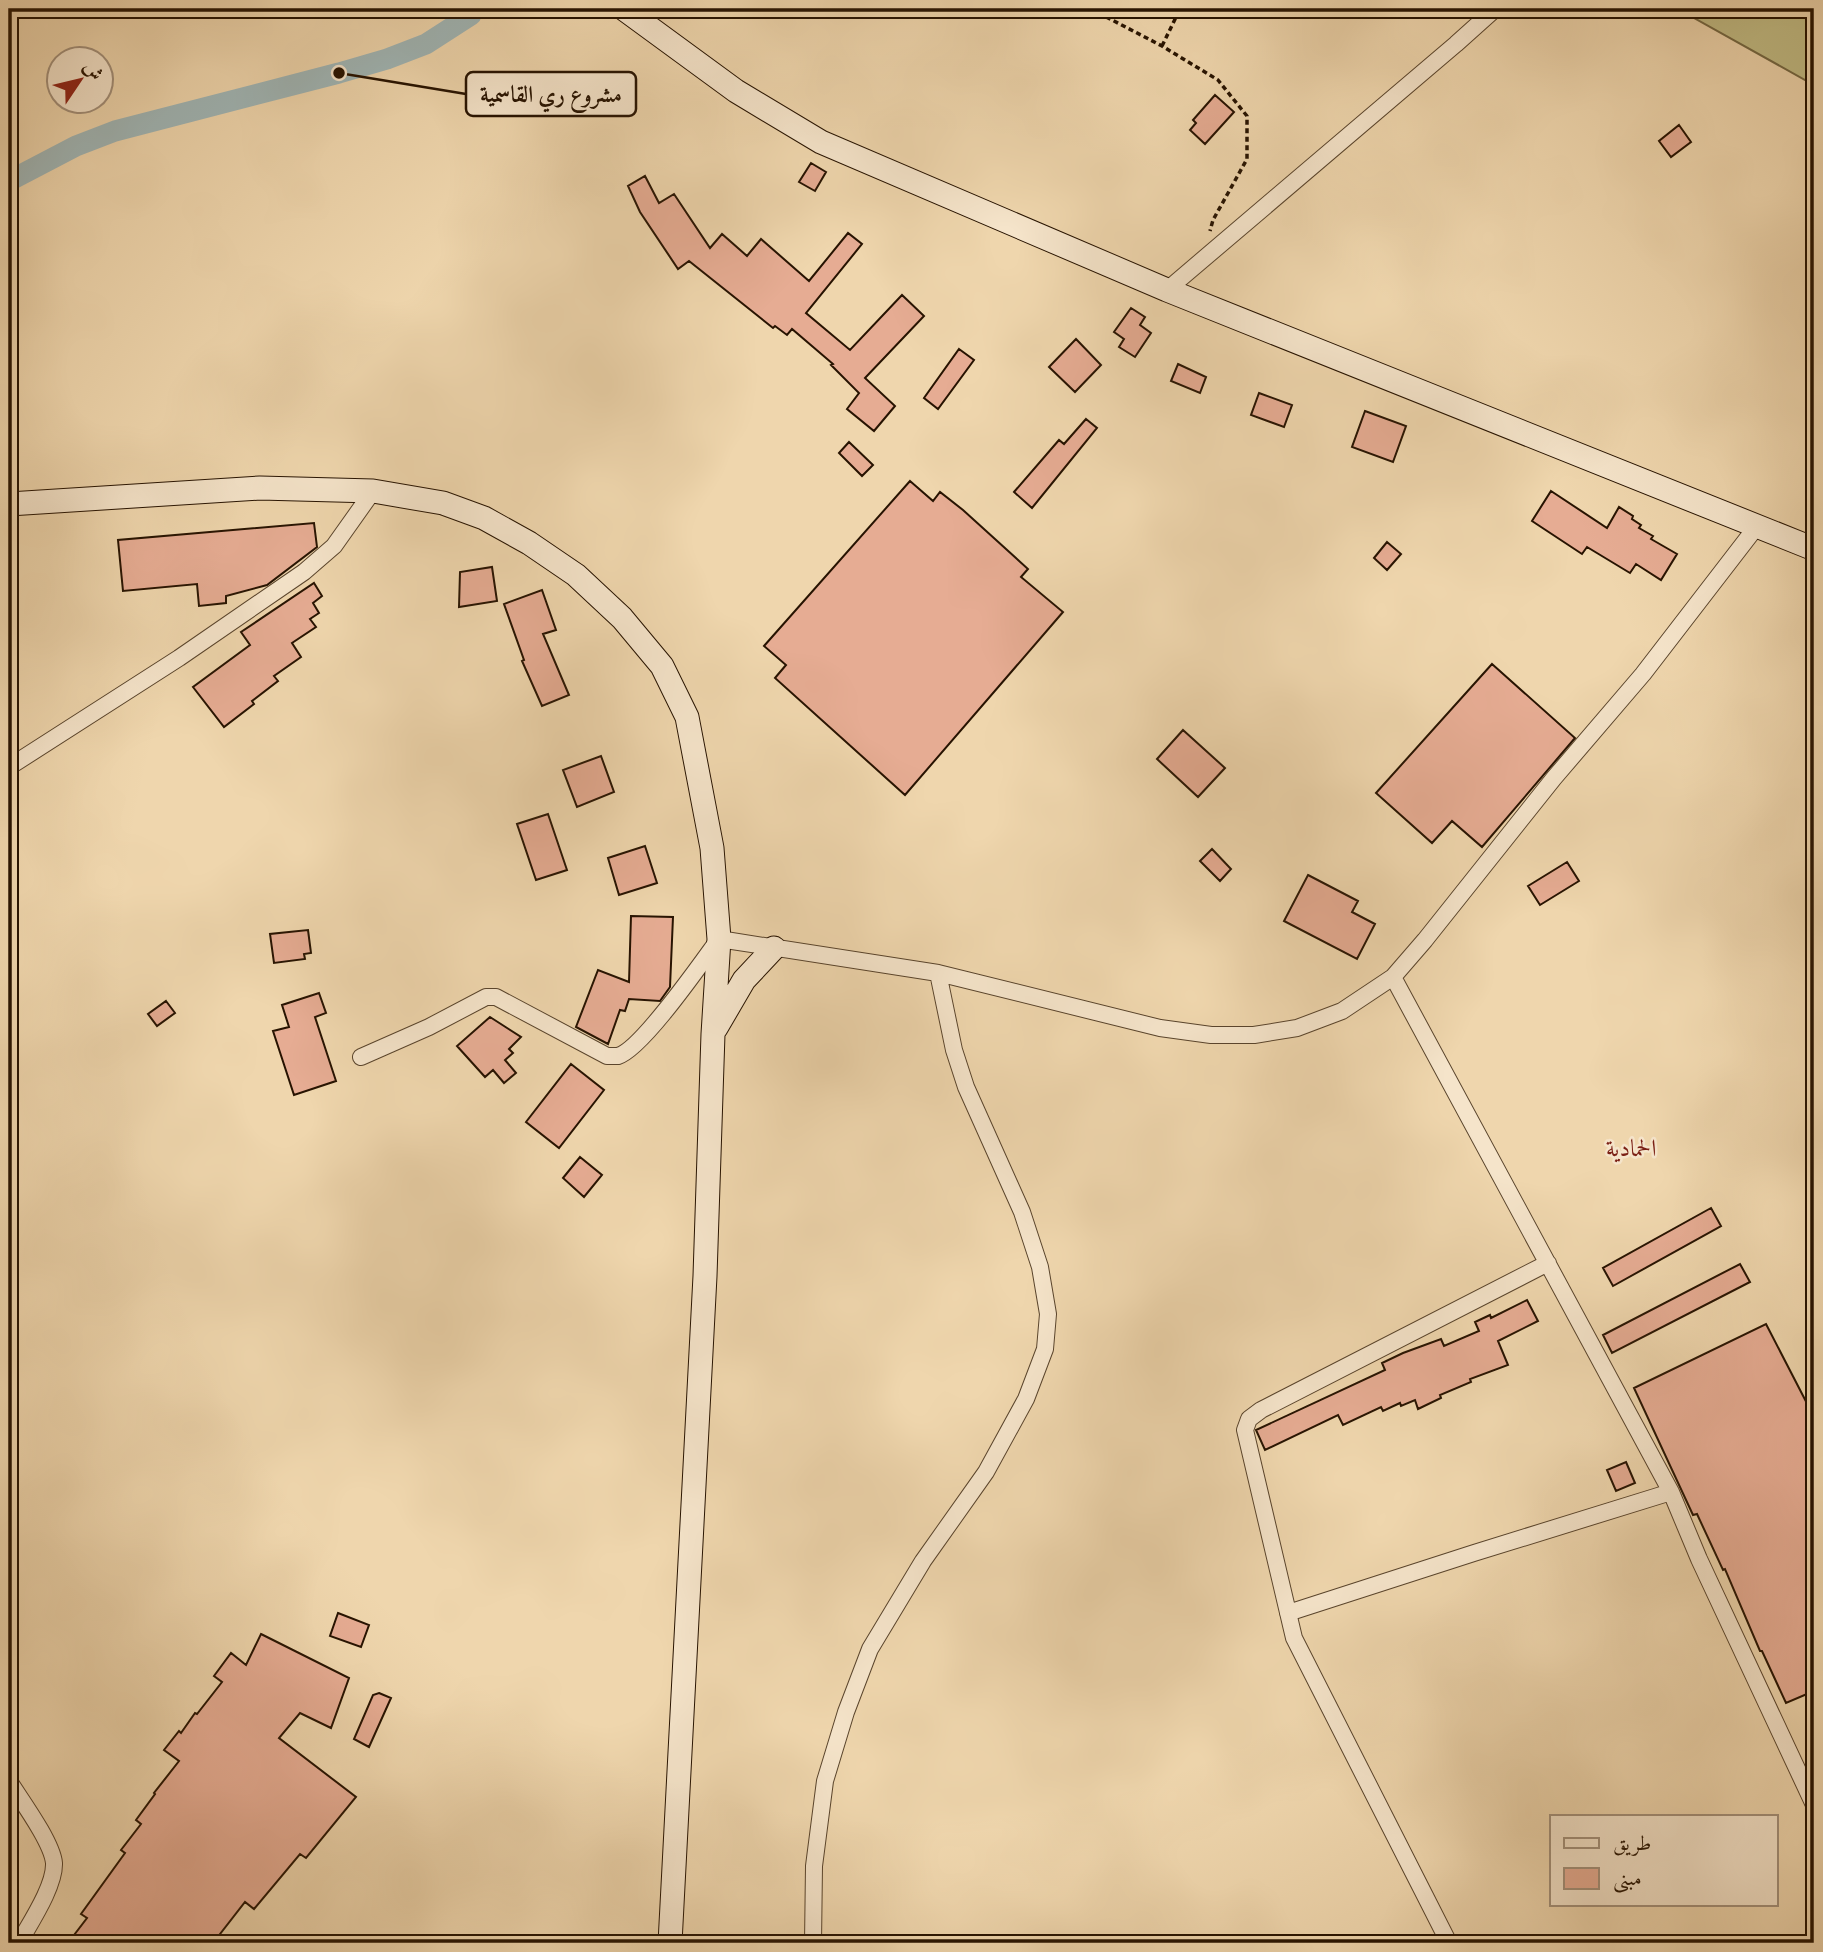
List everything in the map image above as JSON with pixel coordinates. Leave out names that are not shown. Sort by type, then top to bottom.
[{"type":"main road","points":[[624,9],[736,90],[821,142],[1167,290],[1814,550]]},
{"type":"main road","points":[[9,504],[260,488],[373,491],[443,503],[484,519],[529,543],[576,575],[622,618],[662,666],[687,717],[712,848],[719,939],[705,1276],[670,1943]]},
{"type":"main road","points":[[713,1034],[744,979],[774,948]]},
{"type":"street","points":[[1167,290],[1495,9]]},
{"type":"street","points":[[9,767],[179,658],[304,572],[334,546],[373,491]]},
{"type":"street","points":[[361,1057],[429,1027],[486,997],[496,997],[607,1056],[618,1056],[629,1049],[669,1006],[719,939],[937,973],[1160,1028],[1211,1035],[1254,1035],[1297,1028],[1342,1011],[1393,977],[1643,674],[1757,526]]},
{"type":"street","points":[[813,1943],[814,1866],[825,1781],[860,1674],[870,1649],[923,1562],[986,1472],[1026,1399],[1045,1349],[1048,1314],[1040,1267],[1022,1212],[966,1087],[954,1050],[937,973]]},
{"type":"street","points":[[1393,977],[1671,1492],[1699,1559],[1814,1805]]},
{"type":"street","points":[[1450,1943],[1294,1638],[1245,1430],[1249,1419],[1273,1404],[1548,1263]]},
{"type":"street","points":[[1288,1613],[1671,1492]]},
{"type":"street","points":[[9,1781],[51,1850],[54,1865],[51,1882],[19,1943]]},
{"type":"path","points":[[1091,9],[1162,46],[1218,80],[1247,116],[1247,159],[1213,220],[1201,261]]},
{"type":"path","points":[[1162,46],[1180,9]]},
{"type":"shaded area","points":[[1678,9],[1814,9],[1814,85]]},
{"type":"building","points":[[1215,95],[1234,112],[1205,144],[1190,130],[1196,123],[1193,120]]},
{"type":"building","points":[[1679,125],[1691,142],[1671,157],[1659,141]]},
{"type":"building","points":[[811,163],[826,172],[815,191],[799,182]]},
{"type":"building","points":[[645,176],[659,203],[674,194],[710,248],[722,234],[747,256],[761,239],[809,281],[848,233],[862,244],[806,313],[850,350],[902,295],[924,316],[865,378],[895,406],[874,431],[847,409],[859,393],[831,365],[833,364],[792,329],[787,335],[775,326],[773,328],[689,261],[678,269],[640,212],[628,186]]},
{"type":"building","points":[[1131,308],[1145,317],[1140,325],[1151,333],[1135,357],[1119,347],[1124,339],[1114,332]]},
{"type":"building","points":[[1076,339],[1101,365],[1075,392],[1049,367]]},
{"type":"building","points":[[959,349],[974,360],[938,409],[924,398]]},
{"type":"building","points":[[1178,364],[1206,377],[1200,393],[1171,381]]},
{"type":"building","points":[[1259,393],[1292,405],[1284,427],[1251,415]]},
{"type":"building","points":[[1365,411],[1406,426],[1393,462],[1352,447]]},
{"type":"building","points":[[1086,419],[1097,428],[1032,508],[1014,492],[1059,440],[1064,444]]},
{"type":"building","points":[[849,442],[873,465],[862,476],[839,453]]},
{"type":"building","points":[[910,481],[933,501],[940,492],[963,510],[1028,569],[1021,577],[1063,612],[905,795],[775,678],[786,665],[764,646]]},
{"type":"building","points":[[1551,491],[1607,528],[1619,507],[1633,516],[1632,519],[1641,525],[1639,528],[1653,536],[1651,539],[1677,554],[1661,580],[1636,564],[1630,573],[1587,547],[1582,554],[1532,521]]},
{"type":"building","points":[[314,523],[317,547],[267,585],[226,596],[226,603],[199,606],[197,584],[123,591],[118,540]]},
{"type":"building","points":[[1387,542],[1401,554],[1387,570],[1374,558]]},
{"type":"building","points":[[492,567],[497,601],[459,607],[460,572]]},
{"type":"building","points":[[314,583],[322,596],[313,603],[319,613],[310,619],[316,627],[292,643],[301,657],[274,676],[278,681],[224,727],[193,687],[250,645],[241,632]]},
{"type":"building","points":[[542,590],[556,630],[543,634],[569,695],[542,706],[522,661],[524,660],[504,604]]},
{"type":"building","points":[[1492,664],[1575,738],[1482,847],[1452,821],[1432,843],[1376,793]]},
{"type":"building","points":[[1183,730],[1225,768],[1198,797],[1157,759]]},
{"type":"building","points":[[601,756],[614,792],[577,807],[563,770]]},
{"type":"building","points":[[548,814],[567,870],[536,880],[517,824]]},
{"type":"building","points":[[645,846],[657,883],[619,895],[608,858]]},
{"type":"building","points":[[1212,849],[1231,869],[1220,881],[1200,861]]},
{"type":"building","points":[[1567,862],[1579,881],[1540,905],[1528,886]]},
{"type":"building","points":[[1308,875],[1358,901],[1352,912],[1375,924],[1357,959],[1284,921]]},
{"type":"building","points":[[631,916],[673,917],[670,987],[660,1001],[629,999],[625,1011],[620,1010],[608,1044],[576,1027],[598,970],[629,982]]},
{"type":"building","points":[[308,930],[311,953],[304,954],[305,959],[274,963],[270,934]]},
{"type":"building","points":[[319,993],[326,1013],[315,1017],[336,1081],[294,1095],[273,1031],[289,1027],[282,1005]]},
{"type":"building","points":[[166,1001],[175,1013],[157,1026],[148,1014]]},
{"type":"building","points":[[490,1017],[521,1037],[509,1049],[513,1053],[505,1060],[516,1073],[504,1083],[493,1070],[485,1077],[457,1046]]},
{"type":"building","points":[[571,1064],[604,1090],[559,1148],[526,1122]]},
{"type":"building","points":[[580,1157],[602,1175],[584,1197],[563,1178]]},
{"type":"building","points":[[1711,1208],[1721,1226],[1613,1286],[1603,1268]]},
{"type":"building","points":[[1740,1264],[1750,1282],[1612,1353],[1603,1335]]},
{"type":"building","points":[[1527,1300],[1538,1321],[1498,1341],[1508,1365],[1470,1379],[1471,1382],[1440,1395],[1441,1398],[1418,1409],[1415,1400],[1383,1411],[1381,1407],[1343,1425],[1338,1415],[1265,1450],[1256,1430],[1385,1370],[1382,1363],[1403,1353],[1441,1339],[1444,1346],[1479,1331],[1475,1322],[1490,1315],[1491,1318]]},
{"type":"building","points":[[1766,1324],[1814,1417],[1814,1691],[1786,1703],[1760,1651],[1725,1569],[1723,1570],[1697,1514],[1693,1515],[1634,1388]]},
{"type":"building","points":[[1626,1462],[1635,1483],[1616,1491],[1607,1470]]},
{"type":"building","points":[[338,1613],[369,1625],[361,1647],[330,1636]]},
{"type":"building","points":[[261,1634],[349,1678],[331,1728],[300,1713],[279,1738],[356,1797],[306,1858],[300,1854],[254,1909],[245,1902],[213,1943],[68,1943],[87,1918],[81,1914],[125,1853],[121,1850],[141,1824],[136,1820],[179,1761],[164,1750],[222,1682],[214,1676],[231,1653],[246,1665]]},
{"type":"building","points":[[379,1693],[391,1698],[369,1747],[354,1739],[373,1695]]},
{"type":"waterway","points":[[9,181],[76,146],[115,131],[387,59],[426,44],[471,15]]},
{"type":"place","name":"مشروع ري القاسمية","points":[[339,73]]},
{"type":"district","name":"الحمادية","points":[[1631,1148]]}]
